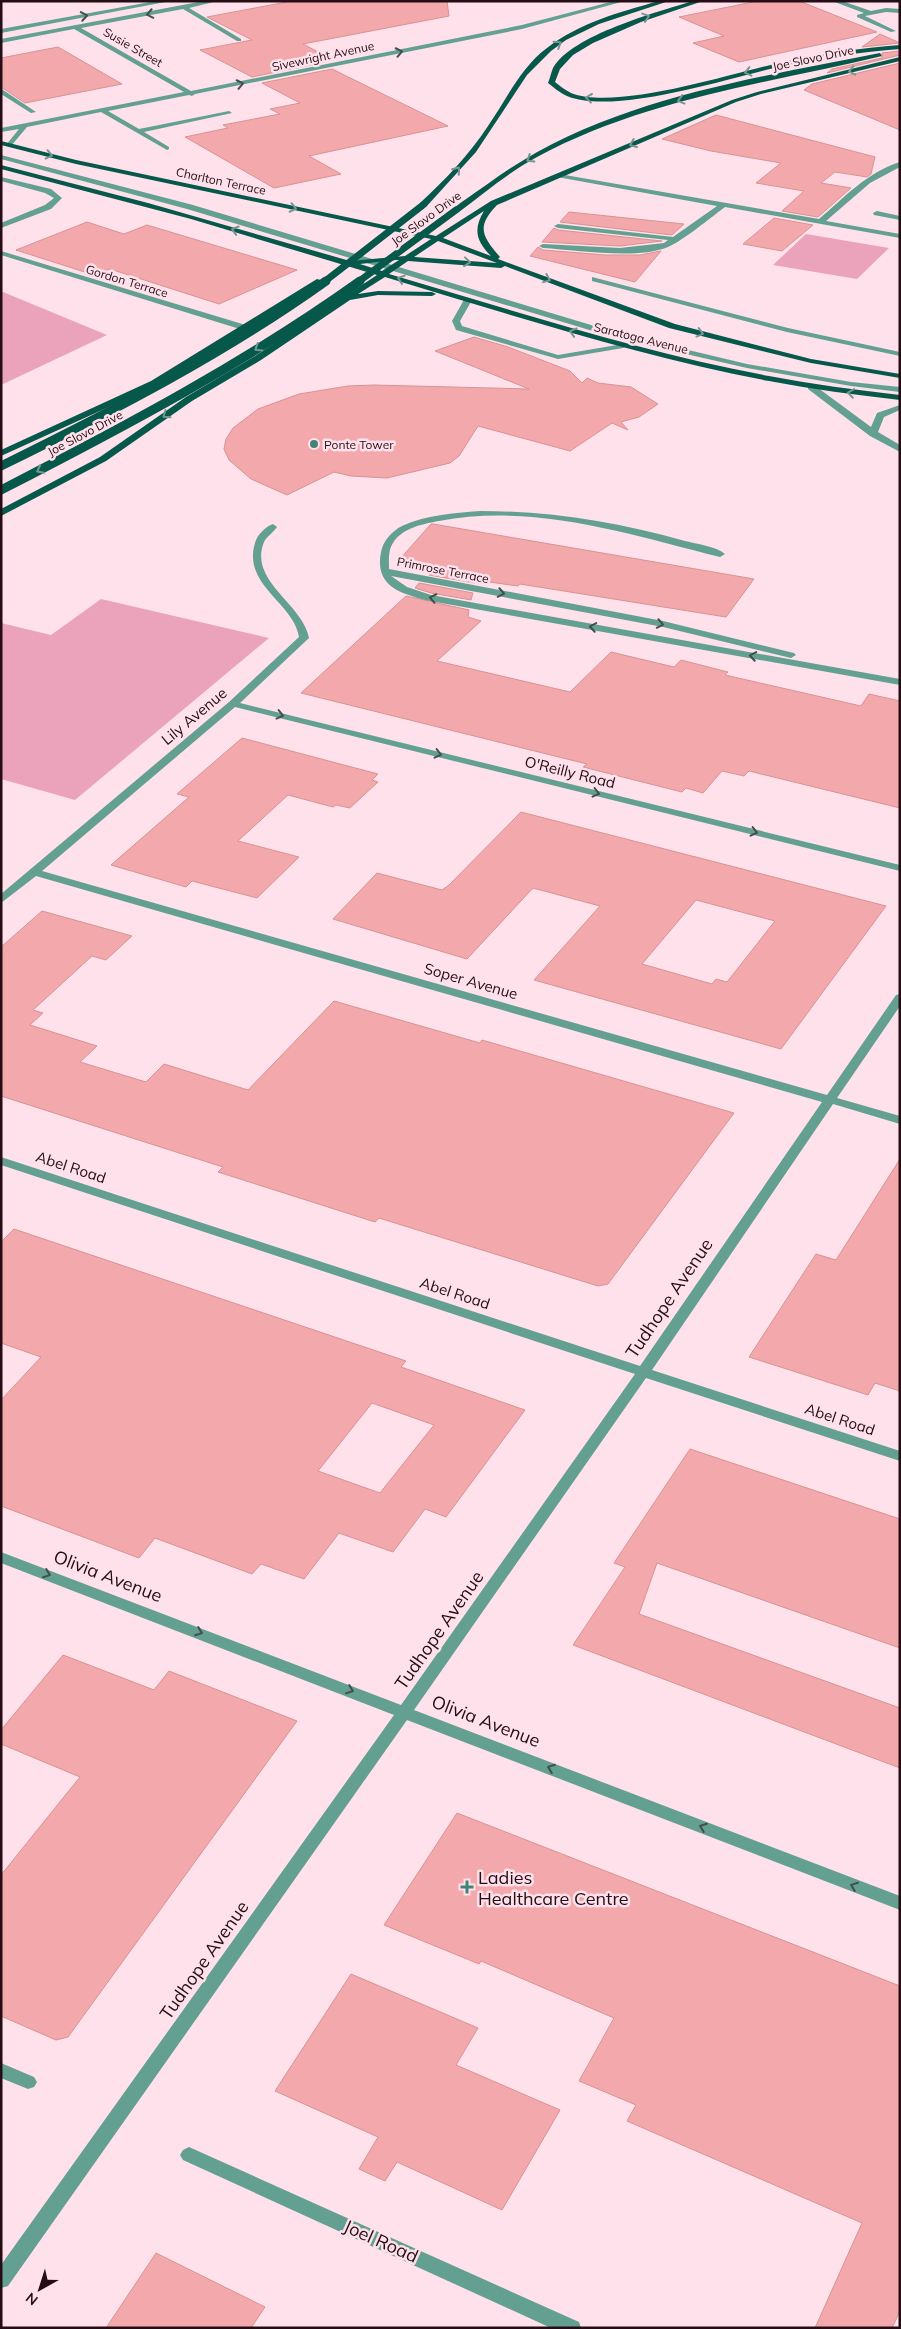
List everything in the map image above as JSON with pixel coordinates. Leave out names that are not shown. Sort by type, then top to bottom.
[{"type":"main road","name":"Joe Slovo Drive","points":[[1,466],[155,387],[223,348],[336,274],[423,205],[451,179],[480,143],[521,77],[536,61],[566,39],[600,22],[666,1]]},
{"type":"main road","points":[[700,1],[632,22],[599,37],[560,64],[552,74],[551,83],[563,92],[574,96],[620,99],[840,52],[900,47]]},
{"type":"main road","name":"Joe Slovo Drive","points":[[1,490],[177,397],[314,313],[533,156],[628,115],[726,88],[900,51]]},
{"type":"main road","points":[[1,513],[103,459],[189,399],[258,358],[436,238],[494,203],[734,101],[759,93],[900,59]]},
{"type":"main road","name":"Charlton Terrace","points":[[5,144],[436,238]]},
{"type":"main road","points":[[1,167],[129,199],[383,273]]},
{"type":"main road","points":[[494,203],[480,222],[479,237],[501,261]]},
{"type":"main road","name":"Saratoga Avenue","points":[[436,238],[672,326],[811,361],[900,376]]},
{"type":"main road","points":[[1,453],[154,383],[246,328],[348,263],[382,258]]},
{"type":"main road","points":[[399,263],[452,261],[521,269]]},
{"type":"main road","name":"Saratoga Avenue","points":[[383,273],[456,297],[623,346],[811,387],[900,398]]},
{"type":"main road","points":[[346,300],[365,295],[398,292],[456,297]]},
{"type":"street","points":[[1,31],[168,1]]},
{"type":"street","points":[[193,1],[200,4]]},
{"type":"street","points":[[1,41],[215,1]]},
{"type":"street","name":"Sivewright Avenue","points":[[1,130],[192,94],[522,27],[622,1]]},
{"type":"street","points":[[834,1],[870,13]]},
{"type":"street","points":[[184,7],[239,40]]},
{"type":"street","points":[[893,31],[859,16],[886,10],[900,12]]},
{"type":"street","name":"Susie Street","points":[[63,20],[192,94]]},
{"type":"street","points":[[1,91],[33,112]]},
{"type":"street","points":[[103,111],[167,148]]},
{"type":"street","points":[[138,131],[228,113]]},
{"type":"street","points":[[5,144],[26,125]]},
{"type":"street","points":[[1,151],[151,189],[620,330],[682,346],[764,363],[900,384]]},
{"type":"street","points":[[1,157],[154,196],[366,260],[399,263],[619,336],[686,353],[800,376],[900,390]]},
{"type":"street","points":[[820,222],[889,167],[900,164]]},
{"type":"street","points":[[559,176],[900,236]]},
{"type":"street","points":[[1,179],[48,191],[58,198],[48,207],[1,226]]},
{"type":"street","points":[[542,246],[626,251],[655,248],[675,239],[724,204]]},
{"type":"street","points":[[876,214],[900,218]]},
{"type":"street","points":[[558,226],[675,239]]},
{"type":"street","name":"Gordon Terrace","points":[[1,253],[246,328]]},
{"type":"street","points":[[595,279],[787,330],[900,354]]},
{"type":"street","points":[[468,300],[456,320],[459,328],[550,356],[569,357],[623,346]]},
{"type":"street","points":[[811,387],[873,434],[900,449]]},
{"type":"street","points":[[873,434],[880,415],[900,407]]},
{"type":"street","points":[[384,571],[387,544],[393,536],[417,522],[445,516],[494,514],[582,520],[638,531],[720,554]]},
{"type":"street","name":"Lily Avenue","points":[[1,900],[233,704],[305,636],[302,627],[277,600],[259,566],[257,559],[260,541],[273,527]]},
{"type":"street","name":"Primrose Terrace","points":[[384,571],[663,624],[757,646],[853,673]]},
{"type":"street","name":"Primrose Terrace","points":[[384,571],[389,582],[400,588],[430,598],[900,682]]},
{"type":"street","name":"O'Reilly Road","points":[[233,704],[900,868]]},
{"type":"street","name":"Soper Avenue","points":[[34,872],[900,1120]]},
{"type":"street","name":"Tudhope Avenue","points":[[1,2280],[643,1372],[900,997]]},
{"type":"street","name":"Abel Road","points":[[1,1161],[900,1456]]},
{"type":"street","name":"Olivia Avenue","points":[[1,1556],[900,1904]]},
{"type":"street","points":[[1,2070],[28,2082]]},
{"type":"street","name":"Joel Road","points":[[189,2155],[572,2328]]},
{"type":"shaded area","points":[[806,234],[889,248],[857,279],[773,265]]},
{"type":"shaded area","points":[[1,292],[3,292],[107,335],[1,385]]},
{"type":"shaded area","points":[[101,599],[269,638],[75,800],[1,779],[1,623],[51,635]]},
{"type":"building","points":[[292,1],[447,1],[449,16],[303,44],[324,55],[310,58],[321,63],[252,77],[200,50],[252,40],[207,17]]},
{"type":"building","points":[[758,1],[799,1],[877,32],[739,62],[693,43],[724,36],[679,17]]},
{"type":"building","points":[[880,34],[900,43],[862,47]]},
{"type":"building","points":[[58,47],[122,84],[25,103],[1,87],[1,58]]},
{"type":"building","points":[[900,51],[900,55],[827,73],[832,69],[882,58],[882,53]]},
{"type":"building","points":[[900,63],[900,130],[804,90],[812,84]]},
{"type":"building","points":[[332,69],[448,126],[309,156],[341,174],[274,188],[185,137],[228,128],[223,125],[280,114],[270,109],[300,103],[262,83]]},
{"type":"building","points":[[716,115],[875,157],[871,174],[867,177],[835,172],[821,183],[851,188],[818,217],[782,211],[804,191],[756,183],[781,163],[711,151],[662,139]]},
{"type":"building","points":[[569,212],[684,224],[672,235],[560,222]]},
{"type":"building","points":[[774,218],[813,225],[782,251],[743,244]]},
{"type":"building","points":[[87,222],[124,234],[147,225],[297,270],[219,304],[110,269],[94,275],[16,250]]},
{"type":"building","points":[[554,228],[558,230],[662,241],[620,246],[542,242]]},
{"type":"building","points":[[538,247],[543,250],[606,255],[640,255],[661,251],[635,282],[530,256]]},
{"type":"building","points":[[474,337],[508,347],[570,371],[582,383],[587,378],[598,383],[631,387],[658,404],[639,417],[621,422],[628,430],[612,423],[570,451],[478,426],[459,456],[450,463],[387,478],[351,476],[334,472],[287,495],[251,479],[229,460],[224,449],[226,439],[233,428],[258,409],[299,394],[348,386],[374,385],[529,389],[435,351]]},
{"type":"building","points":[[431,524],[754,579],[726,617],[520,584],[518,586],[475,580],[475,583],[429,575],[436,568],[399,560]]},
{"type":"building","points":[[419,583],[473,593],[471,600],[431,593],[415,588]]},
{"type":"building","points":[[406,596],[469,610],[468,617],[481,621],[437,661],[570,692],[611,652],[674,667],[681,660],[728,672],[725,675],[861,706],[869,694],[900,701],[900,808],[749,771],[744,776],[722,771],[703,793],[686,788],[682,792],[583,767],[587,764],[301,693]]},
{"type":"building","points":[[242,738],[378,774],[372,780],[378,782],[350,808],[336,805],[333,807],[288,795],[238,841],[299,857],[257,898],[192,881],[186,887],[111,865],[189,797],[177,794]]},
{"type":"building","points":[[521,812],[886,906],[781,1049],[534,980],[600,906],[533,888],[467,959],[333,919],[377,873],[442,890]],"holes":[[[696,900],[775,921],[727,982],[716,979],[712,984],[642,964]]]},
{"type":"building","points":[[42,911],[132,936],[106,960],[92,956],[33,1010],[43,1013],[30,1025],[97,1046],[80,1062],[146,1082],[164,1064],[248,1090],[334,1001],[480,1043],[482,1040],[734,1113],[608,1284],[598,1286],[379,1218],[375,1222],[218,1172],[223,1167],[1,1096],[1,947]]},
{"type":"building","points":[[900,1159],[900,1391],[875,1383],[868,1395],[749,1357],[816,1254],[836,1260]]},
{"type":"building","points":[[14,1229],[406,1361],[401,1367],[525,1410],[446,1517],[425,1509],[393,1552],[339,1533],[304,1579],[261,1564],[252,1574],[155,1538],[139,1558],[1,1506],[1,1400],[41,1357],[1,1343],[1,1242]],"holes":[[[372,1403],[434,1425],[380,1493],[318,1471]]]},
{"type":"building","points":[[690,1449],[900,1519],[900,1648],[657,1563],[639,1614],[900,1708],[900,1768],[573,1645],[625,1567],[614,1563]]},
{"type":"building","points":[[63,1655],[154,1690],[169,1671],[297,1721],[68,2037],[56,2040],[1,2016],[1,1875],[80,1777],[1,1744],[1,1730]]},
{"type":"building","points":[[457,1813],[900,1986],[900,2311],[892,2328],[815,2328],[862,2223],[627,2121],[636,2105],[579,2081],[614,2018],[481,1961],[479,1964],[384,1925]]},
{"type":"building","points":[[351,1974],[478,2028],[456,2065],[560,2110],[502,2210],[397,2162],[385,2181],[359,2169],[378,2137],[275,2091]]},
{"type":"building","points":[[156,2253],[265,2307],[251,2328],[106,2328]]},
{"type":"place","name":"Ponte Tower","points":[[314,444]]},
{"type":"place","name":"Ladies Healthcare Centre","points":[[467,1887]]}]
